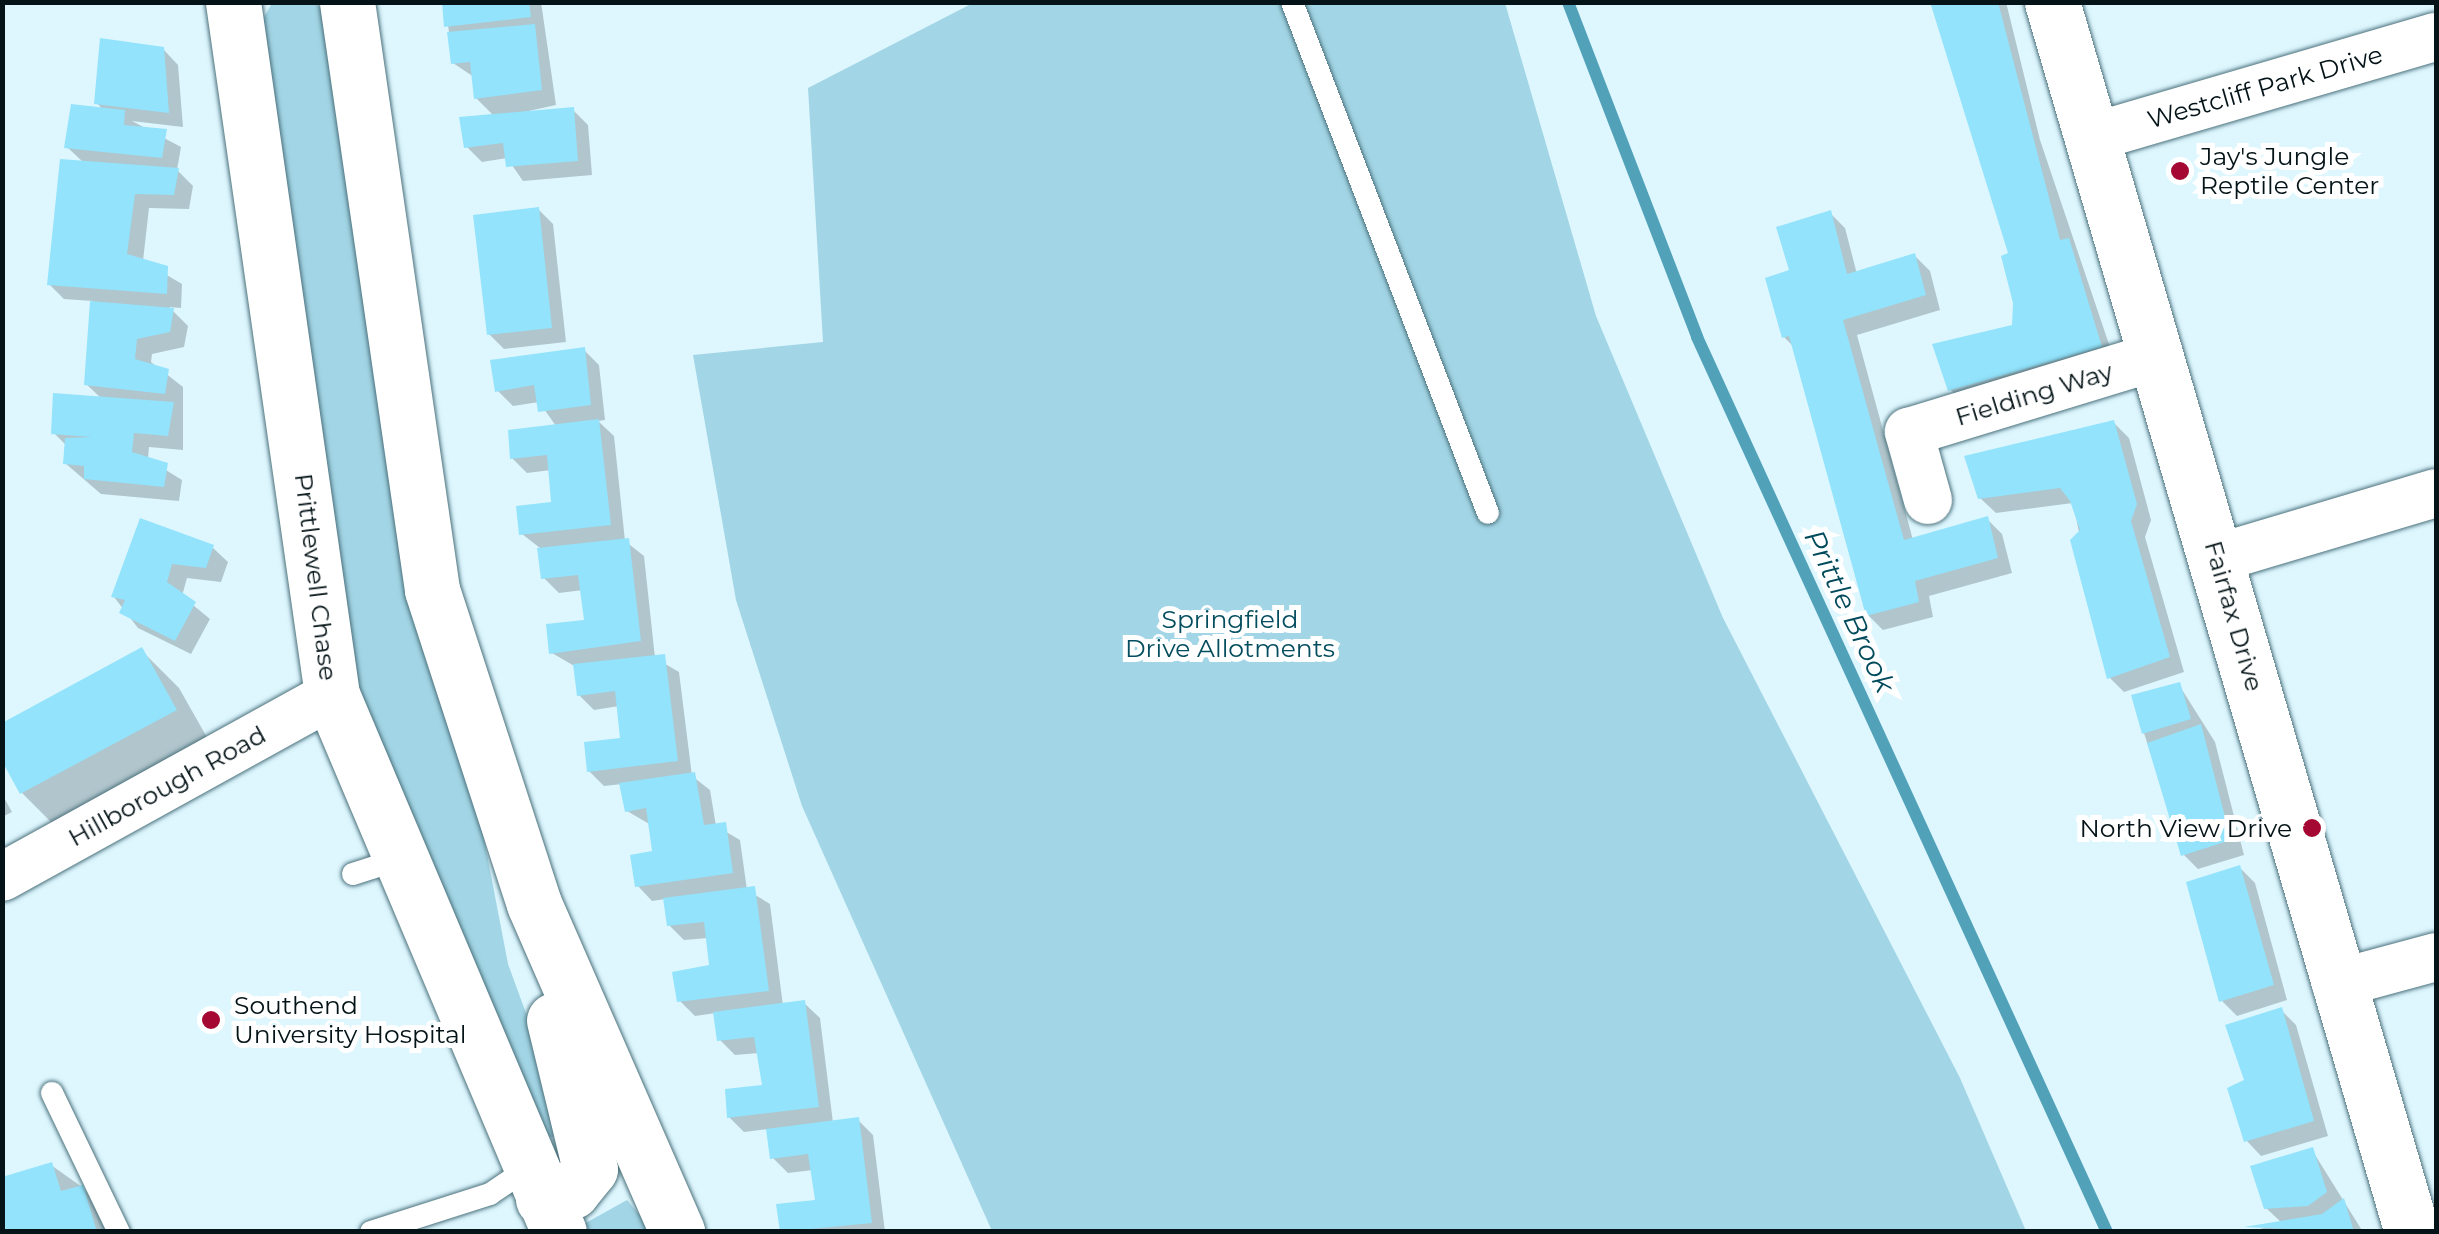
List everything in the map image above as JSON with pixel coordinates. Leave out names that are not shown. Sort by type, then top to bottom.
[{"type":"street","name":"Prittlewell Chase","points":[[234,2],[332,695],[377,866],[530,1198]]},
{"type":"street","points":[[347,2],[432,590],[534,904],[590,1156],[572,1191],[530,1198]]},
{"type":"street","name":"Fairfax Drive","points":[[2052,2],[2218,558],[2336,984],[2412,1232]]},
{"type":"street","name":"Westcliff Park Drive","points":[[2093,137],[2436,36]]},
{"type":"street","name":"Fielding Way","points":[[1928,500],[1909,432],[2158,356]]},
{"type":"street","points":[[2218,558],[2436,493]]},
{"type":"street","name":"Hillborough Road","points":[[2,877],[332,695]]},
{"type":"street","points":[[534,904],[668,1212]]},
{"type":"street","points":[[2336,984],[2436,956]]},
{"type":"street","points":[[590,1156],[633,1166],[668,1212]]},
{"type":"lane","points":[[1292,2],[1488,513]]},
{"type":"lane","points":[[52,1092],[119,1232]]},
{"type":"lane","points":[[371,1232],[530,1198]]},
{"type":"green space","points":[[272,3],[315,3],[326,13],[508,964],[570,1133],[543,1139],[362,720],[259,26]]},
{"type":"green space","name":"Springfield Drive Allotments","points":[[973,3],[1505,3],[1596,316],[1723,618],[1960,1078],[2026,1231],[992,1231],[802,806],[736,600],[693,355],[823,342],[808,88]]},
{"type":"green space","points":[[627,1200],[653,1231],[585,1231],[582,1225]]},
{"type":"building","points":[[442,2],[529,2],[531,17],[444,27]]},
{"type":"building","points":[[1930,2],[1998,2],[2060,240],[2069,238],[2102,347],[1948,391],[1932,344],[2012,325],[2013,303],[2001,256],[2008,253]]},
{"type":"building","points":[[535,24],[542,90],[474,99],[470,62],[451,64],[447,32]]},
{"type":"building","points":[[100,38],[164,47],[169,113],[94,104]]},
{"type":"building","points":[[71,104],[125,110],[124,125],[167,129],[162,158],[64,148]]},
{"type":"building","points":[[574,107],[578,161],[506,167],[503,143],[464,148],[459,117]]},
{"type":"building","points":[[60,159],[179,168],[174,195],[135,194],[127,254],[168,266],[167,294],[47,285]]},
{"type":"building","points":[[539,207],[552,328],[487,335],[473,215]]},
{"type":"building","points":[[1831,210],[1847,274],[1915,253],[1926,295],[1843,320],[1904,540],[1988,516],[1998,558],[1915,581],[1919,602],[1866,616],[1789,336],[1782,338],[1765,278],[1789,270],[1776,227]]},
{"type":"building","points":[[90,301],[174,308],[170,332],[137,339],[135,359],[169,369],[165,394],[84,385]]},
{"type":"building","points":[[585,347],[591,405],[538,412],[534,385],[495,392],[490,360]]},
{"type":"building","points":[[53,393],[174,402],[168,436],[134,433],[132,452],[168,463],[164,487],[84,479],[84,466],[63,464],[65,438],[92,437],[51,434]]},
{"type":"building","points":[[599,419],[611,525],[519,535],[516,506],[551,502],[547,455],[510,459],[508,430]]},
{"type":"building","points":[[2114,420],[2137,504],[2131,521],[2170,657],[2107,679],[2070,540],[2080,530],[2070,501],[2060,488],[1978,499],[1964,456]]},
{"type":"building","points":[[140,518],[214,545],[206,568],[172,564],[167,582],[196,602],[175,641],[119,613],[125,600],[111,597]]},
{"type":"building","points":[[629,538],[641,641],[549,654],[546,624],[584,620],[578,575],[541,579],[537,548]]},
{"type":"building","points":[[142,647],[177,710],[20,794],[2,761],[2,723]]},
{"type":"building","points":[[665,654],[678,761],[587,772],[584,742],[620,738],[615,691],[577,696],[573,664]]},
{"type":"building","points":[[2180,682],[2191,719],[2142,734],[2131,695]]},
{"type":"building","points":[[2201,724],[2231,840],[2181,856],[2147,743]]},
{"type":"building","points":[[695,772],[704,825],[726,822],[733,873],[635,887],[630,855],[652,851],[646,808],[625,812],[619,783]]},
{"type":"building","points":[[2240,865],[2274,985],[2219,1002],[2186,882]]},
{"type":"building","points":[[755,886],[769,991],[677,1002],[672,972],[709,965],[704,922],[667,926],[663,898]]},
{"type":"building","points":[[805,1000],[819,1107],[727,1118],[725,1089],[762,1085],[754,1037],[717,1041],[713,1012]]},
{"type":"building","points":[[2282,1007],[2314,1121],[2244,1142],[2227,1088],[2244,1080],[2225,1025]]},
{"type":"building","points":[[859,1117],[872,1223],[780,1232],[776,1204],[815,1200],[808,1154],[770,1159],[766,1129]]},
{"type":"building","points":[[2313,1147],[2327,1192],[2308,1206],[2264,1209],[2250,1166]]},
{"type":"building","points":[[52,1162],[61,1191],[83,1185],[97,1232],[2,1232],[2,1177]]},
{"type":"building","points":[[2344,1198],[2354,1232],[2244,1227],[2322,1214]]},
{"type":"waterway","name":"Prittle Brook","points":[[1568,2],[1697,337],[2107,1232]]},
{"type":"place","name":"Jay's Jungle Reptile Center","points":[[2180,171]]},
{"type":"place","name":"North View Drive","points":[[2312,828]]},
{"type":"place","name":"Southend University Hospital","points":[[211,1020]]}]
